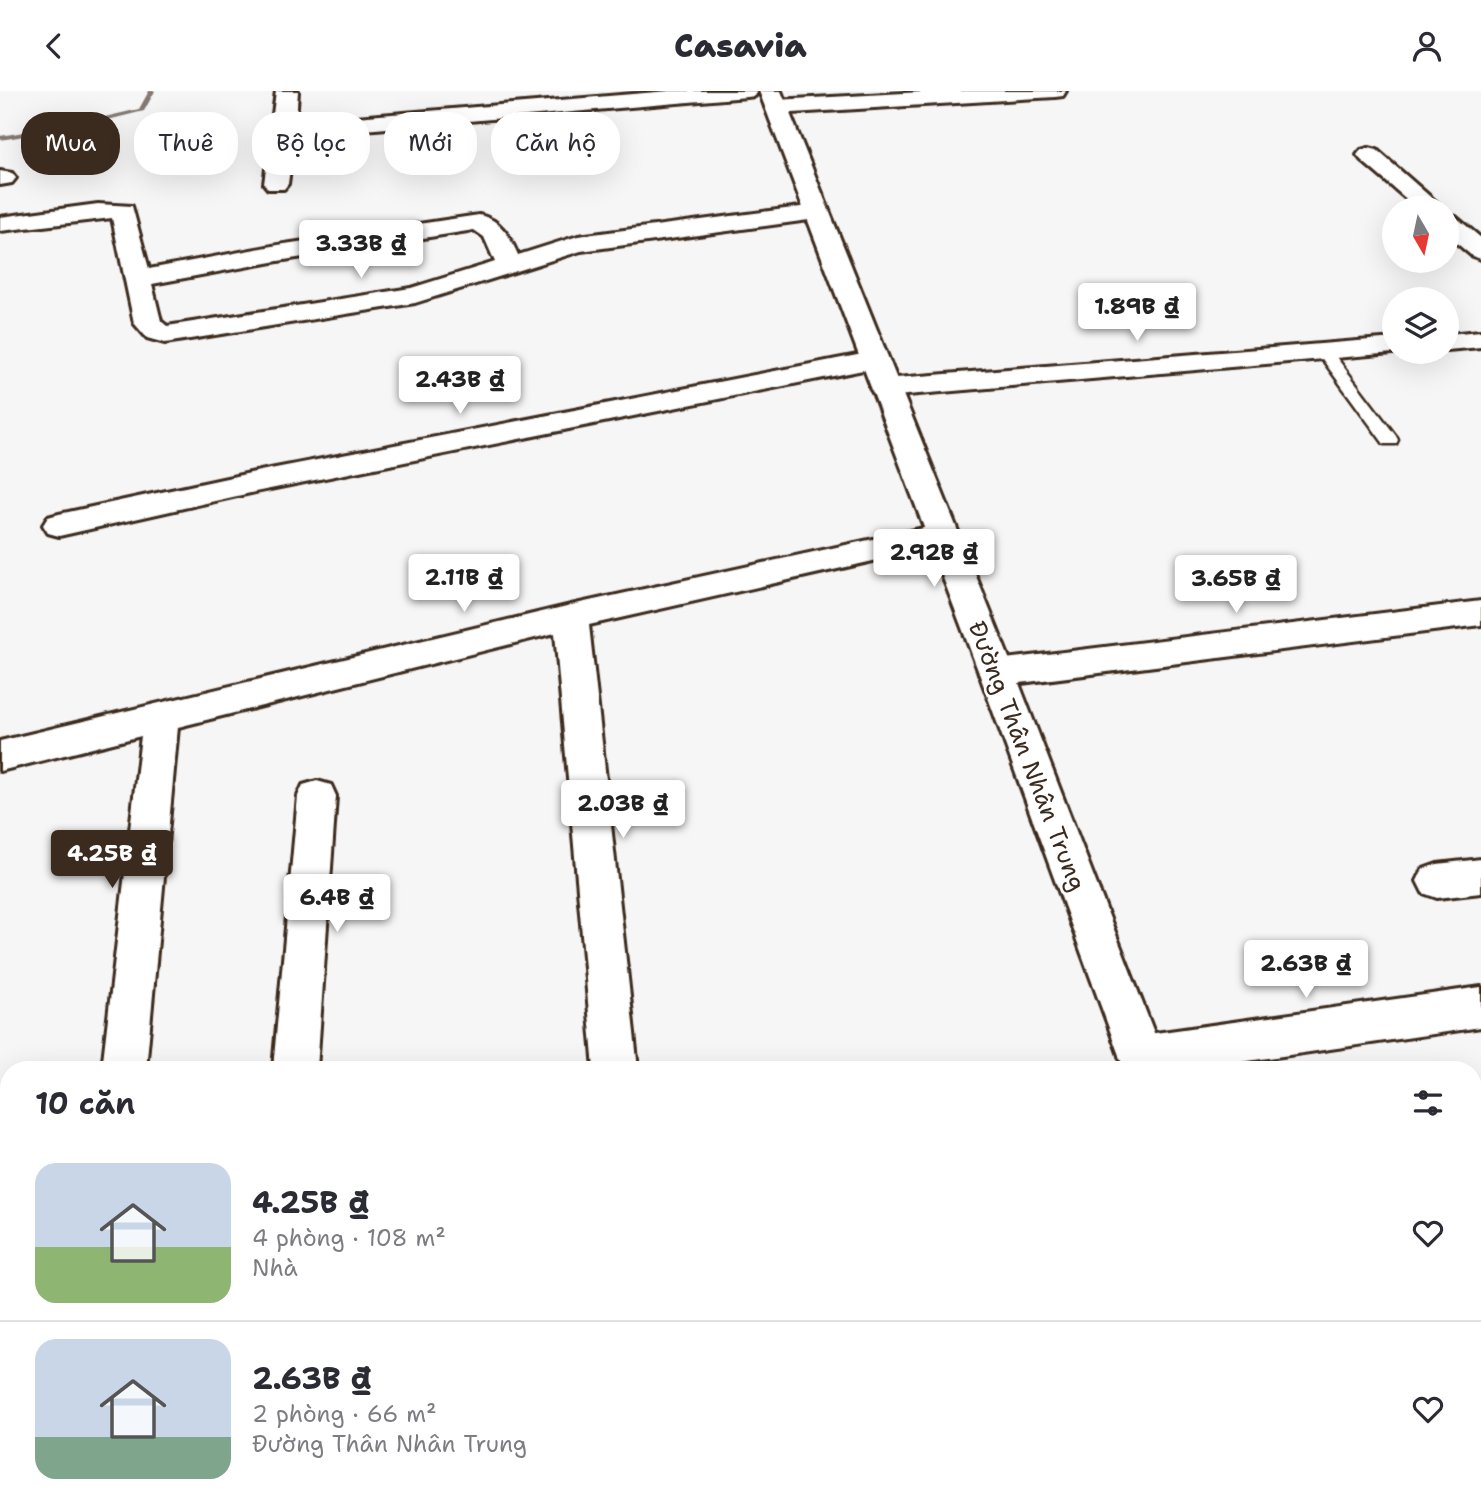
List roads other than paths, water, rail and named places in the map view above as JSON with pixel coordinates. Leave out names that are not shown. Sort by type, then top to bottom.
[{"type":"street","points":[[285,112],[287,91]]},
{"type":"street","points":[[370,123],[747,91]]},
{"type":"street","points":[[773,99],[1055,91]]},
{"type":"street","name":"Đường Thân Nhân Trung","points":[[773,99],[878,374],[997,673],[1143,1061]]},
{"type":"street","points":[[1369,155],[1417,196]]},
{"type":"street","points":[[276,184],[277,175]]},
{"type":"street","points":[[0,225],[98,211],[123,211],[148,323],[157,332],[165,335],[415,295],[510,266],[542,253],[578,244],[816,212]]},
{"type":"street","points":[[138,279],[278,253],[479,222],[495,233],[510,266]]},
{"type":"street","points":[[1460,233],[1481,251]]},
{"type":"street","points":[[1459,341],[1481,339]]},
{"type":"street","points":[[59,524],[255,482],[878,374],[1382,347]]},
{"type":"street","points":[[0,757],[571,617],[942,535]]},
{"type":"street","points":[[997,673],[1481,613]]},
{"type":"street","points":[[571,617],[615,1061]]},
{"type":"street","points":[[125,1061],[161,717]]},
{"type":"street","points":[[296,1061],[317,796]]},
{"type":"street","points":[[1437,881],[1481,876]]},
{"type":"street","points":[[1156,1061],[1481,1007]]},
{"type":"lane","points":[[1325,352],[1390,440]]},
{"type":"waterway","points":[[0,138],[79,125],[142,110],[152,91]]}]
